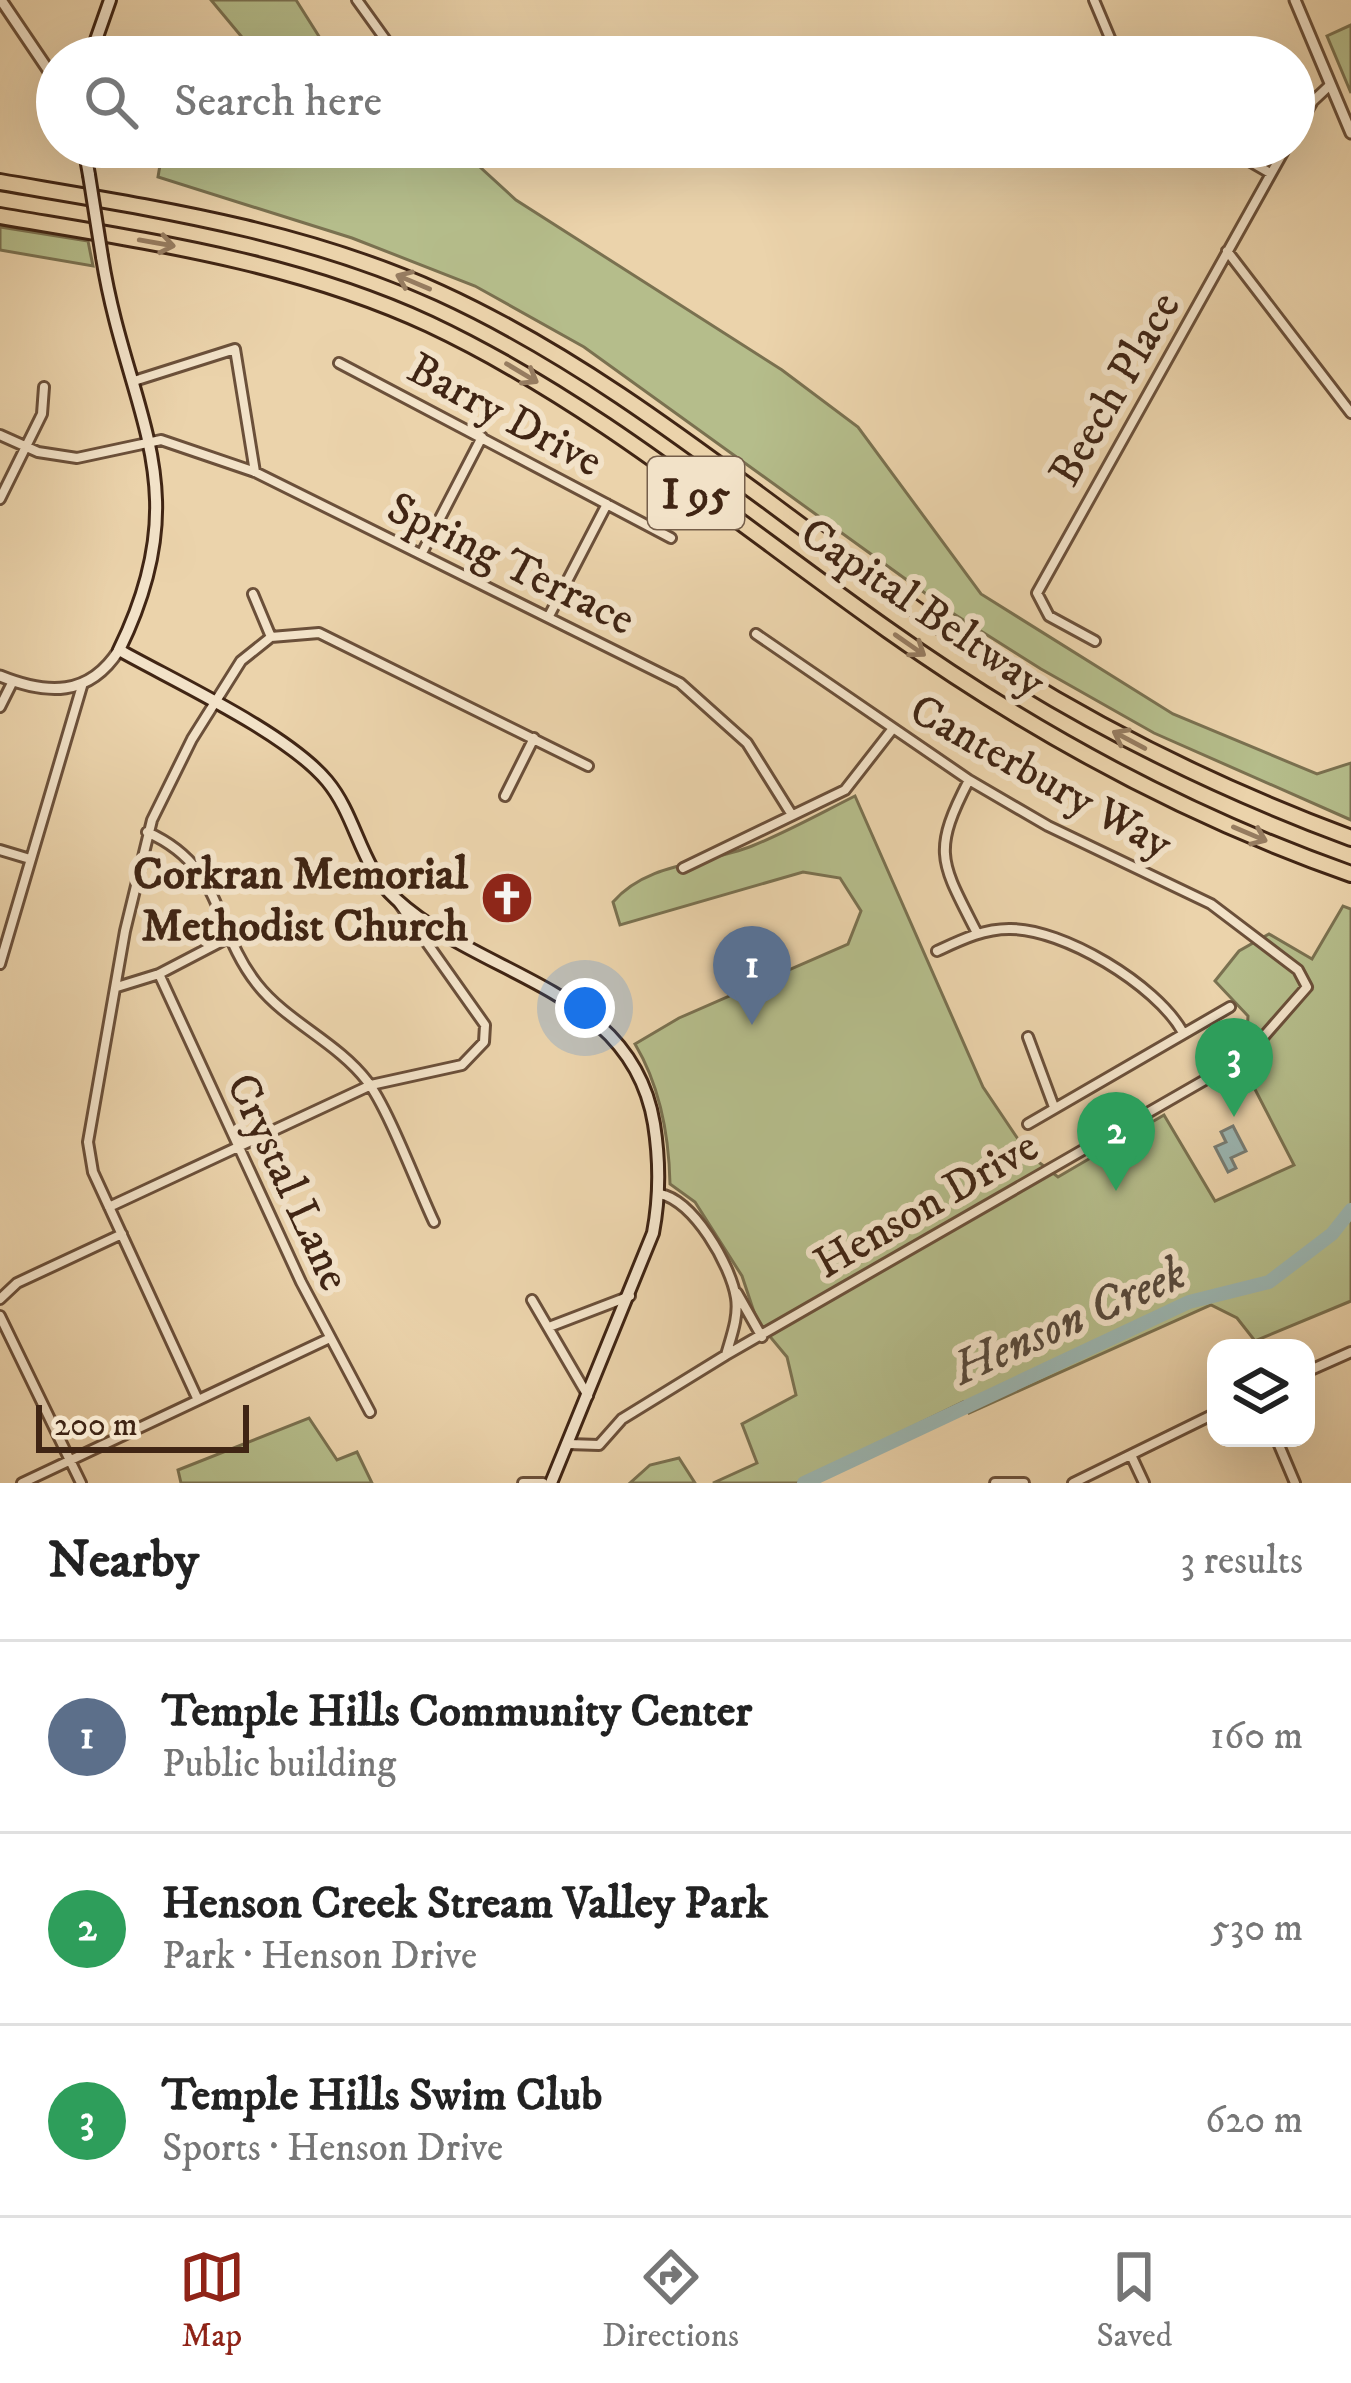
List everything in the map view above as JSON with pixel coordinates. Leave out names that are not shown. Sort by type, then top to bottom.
[{"type":"highway","name":"Capital Beltway","points":[[0,182],[241,225],[323,248],[442,294],[595,380],[921,613],[1046,693],[1208,778],[1351,838]]},
{"type":"highway","name":"Capital Beltway","points":[[0,216],[250,262],[427,324],[504,363],[588,416],[888,630],[1028,722],[1175,800],[1351,874]]},
{"type":"main road","points":[[97,36],[110,0]]},
{"type":"main road","points":[[87,168],[113,321],[152,440],[155,532],[132,622],[119,650],[318,772],[338,796],[368,862],[398,901],[588,1012],[617,1040],[650,1100],[660,1194],[631,1295],[547,1483]]},
{"type":"main road","points":[[132,622],[133,645],[159,673]]},
{"type":"street","points":[[1,0],[36,52]]},
{"type":"street","points":[[357,0],[383,36]]},
{"type":"street","points":[[1094,0],[1109,36]]},
{"type":"street","points":[[1295,0],[1309,36]]},
{"type":"street","points":[[1315,51],[1351,133]]},
{"type":"street","points":[[1315,98],[1329,86]]},
{"type":"street","points":[[1261,168],[1271,174]]},
{"type":"street","name":"Beech Place","points":[[1095,641],[1049,616],[1037,593],[1274,168]]},
{"type":"street","points":[[1228,251],[1351,413]]},
{"type":"street","points":[[134,381],[235,349],[255,472]]},
{"type":"street","name":"Barry Drive","points":[[339,363],[671,538]]},
{"type":"street","points":[[0,499],[42,414],[44,387]]},
{"type":"street","points":[[0,435],[28,448],[91,458],[130,451],[152,440]]},
{"type":"street","points":[[422,553],[482,437]]},
{"type":"street","name":"Spring Terrace","points":[[152,440],[255,472],[549,616],[703,700],[747,743],[792,815]]},
{"type":"street","points":[[549,616],[607,504]]},
{"type":"street","points":[[253,594],[271,637]]},
{"type":"street","points":[[198,1400],[109,1207],[88,1142],[147,832],[212,705],[241,661],[271,637],[303,632],[336,638],[588,766]]},
{"type":"street","name":"Canterbury Way","points":[[756,634],[969,781],[1048,826],[1210,904],[1298,970]]},
{"type":"street","points":[[0,676],[48,691],[82,686],[104,670],[119,650]]},
{"type":"street","points":[[0,707],[13,681]]},
{"type":"street","points":[[0,964],[82,686]]},
{"type":"street","points":[[683,868],[845,790],[891,731]]},
{"type":"street","points":[[505,796],[534,738]]},
{"type":"street","points":[[969,781],[942,841],[945,863],[977,933]]},
{"type":"street","points":[[147,832],[183,854],[205,878],[230,937],[263,992],[371,1085],[434,1222]]},
{"type":"street","points":[[0,850],[30,859]]},
{"type":"street","points":[[109,1207],[371,1085],[454,1068],[472,1058],[487,1033],[478,1013],[398,901]]},
{"type":"street","points":[[938,951],[977,933],[1012,928],[1055,939],[1152,992],[1182,1031]]},
{"type":"street","points":[[117,987],[159,974],[230,937]]},
{"type":"street","name":"Henson Drive","points":[[568,1444],[599,1445],[622,1419],[726,1355],[1251,1051],[1305,993],[1306,982],[1298,970]]},
{"type":"street","name":"Crystal Lane","points":[[159,974],[330,1338],[370,1412]]},
{"type":"street","points":[[1028,1124],[1230,1006]]},
{"type":"street","points":[[1028,1037],[1054,1107]]},
{"type":"street","points":[[660,1194],[687,1207],[762,1337]]},
{"type":"street","points":[[0,1299],[17,1283],[122,1234]]},
{"type":"street","points":[[726,1355],[737,1312],[733,1287]]},
{"type":"street","points":[[549,1327],[631,1295]]},
{"type":"street","points":[[532,1300],[588,1397]]},
{"type":"street","points":[[0,1316],[81,1483]]},
{"type":"street","points":[[22,1483],[330,1338]]},
{"type":"street","points":[[1315,1368],[1351,1352]]},
{"type":"street","points":[[1073,1483],[1207,1417]]},
{"type":"street","points":[[1280,1447],[1294,1483]]},
{"type":"street","points":[[1131,1455],[1144,1483]]},
{"type":"street","points":[[523,1483],[547,1483]]},
{"type":"street","points":[[995,1483],[1024,1483]]},
{"type":"green space","points":[[211,0],[296,0],[319,36],[241,36]]},
{"type":"green space","points":[[1351,25],[1351,93],[1327,36]]},
{"type":"green space","points":[[160,168],[481,168],[516,200],[782,370],[858,427],[981,594],[1173,714],[1317,774],[1351,763],[1351,820],[1154,733],[1041,669],[954,614],[584,347],[475,286],[352,238],[158,177]]},
{"type":"green space","points":[[0,227],[88,241],[93,266],[0,250]]},
{"type":"green space","points":[[855,796],[983,1087],[1028,1154],[1058,1177],[1164,1115],[1215,1201],[1294,1165],[1245,1070],[1239,1041],[1247,1033],[1248,1016],[1215,981],[1239,951],[1269,934],[1312,959],[1343,906],[1351,909],[1351,1301],[1260,1339],[1253,1339],[1237,1318],[1211,1305],[969,1413],[963,1402],[797,1483],[713,1483],[757,1463],[742,1424],[796,1395],[787,1357],[757,1321],[742,1276],[695,1202],[670,1184],[662,1112],[635,1044],[679,1018],[848,944],[861,911],[840,878],[803,872],[620,925],[613,902],[660,871],[735,852]]},
{"type":"green space","points":[[309,1418],[337,1460],[357,1452],[372,1483],[181,1483],[178,1470]]},
{"type":"green space","points":[[679,1458],[695,1483],[630,1483],[650,1465]]},
{"type":"water","points":[[1233,1126],[1246,1151],[1231,1158],[1236,1168],[1228,1172],[1215,1147],[1226,1142],[1221,1132]]},
{"type":"waterway","name":"Henson Creek","points":[[804,1483],[1189,1302],[1269,1282],[1332,1234],[1351,1210]]},
{"type":"place","name":"Corkran Memorial Methodist Church","points":[[507,898]]},
{"type":"place","name":"Temple Hills Community Center","points":[[752,1025]]},
{"type":"place","name":"Temple Hills Swim Club","points":[[1234,1117]]},
{"type":"place","name":"Henson Creek Stream Valley Park","points":[[1116,1191]]}]
